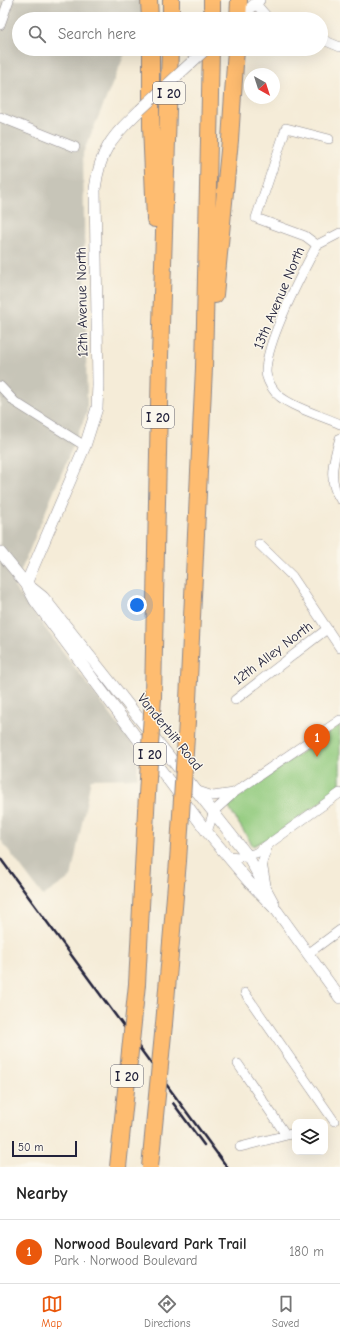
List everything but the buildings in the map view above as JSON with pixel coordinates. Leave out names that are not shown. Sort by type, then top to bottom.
[{"type":"highway","points":[[150,0],[150,12]]},
{"type":"highway","points":[[171,0],[171,12]]},
{"type":"highway","points":[[212,0],[212,12]]},
{"type":"highway","points":[[234,12],[235,0]]},
{"type":"highway","points":[[151,56],[151,126],[160,356]]},
{"type":"highway","name":"I 20","points":[[118,1167],[137,984],[153,697],[160,356],[170,56]]},
{"type":"highway","name":"I 20","points":[[150,1167],[178,861],[187,721],[204,368],[211,56]]},
{"type":"highway","points":[[204,368],[214,303],[231,123],[235,56]]},
{"type":"street","points":[[0,25],[9,0]]},
{"type":"street","points":[[328,43],[340,47]]},
{"type":"street","name":"12th Avenue North","points":[[26,584],[85,446],[97,408],[98,385],[95,203],[97,172],[102,155],[110,142],[140,110],[198,56]]},
{"type":"street","points":[[0,117],[75,147]]},
{"type":"street","points":[[329,139],[286,128],[256,218],[305,236],[317,245],[340,233]]},
{"type":"street","name":"13th Avenue North","points":[[317,245],[285,312],[268,358],[266,374],[273,390],[280,397],[340,424]]},
{"type":"street","points":[[0,386],[15,402],[85,446]]},
{"type":"street","points":[[340,438],[332,468],[336,494],[340,499]]},
{"type":"street","points":[[259,544],[292,576],[340,648]]},
{"type":"street","name":"Vanderbilt Road","points":[[0,552],[26,584],[43,597],[198,791],[248,856],[267,888],[277,910]]},
{"type":"street","name":"Vanderbilt Road","points":[[26,584],[34,601],[207,832],[248,882],[277,910],[340,998]]},
{"type":"street","name":"12th Alley North","points":[[235,700],[327,629]]},
{"type":"street","points":[[207,832],[214,812],[236,792],[340,720]]},
{"type":"street","points":[[198,791],[213,796],[236,792]]},
{"type":"street","points":[[227,856],[248,856],[268,845],[340,793]]},
{"type":"street","points":[[267,888],[262,863],[268,845]]},
{"type":"street","points":[[309,953],[340,930]]},
{"type":"street","points":[[245,993],[333,1122]]},
{"type":"street","points":[[238,1064],[291,1134],[240,1147]]},
{"type":"shaded area","points":[[0,0],[142,0],[142,12],[12,12],[12,56],[124,56],[83,153],[87,412],[14,587],[138,751],[137,778],[91,779],[71,877],[43,896],[0,839]]},
{"type":"green space","points":[[340,725],[340,789],[274,835],[253,846],[227,805]]},
{"type":"railway","points":[[0,858],[227,1167]]},
{"type":"railway","points":[[173,1103],[204,1145]]},
{"type":"place","name":"Norwood Boulevard Park Trail","points":[[317,757]]}]
